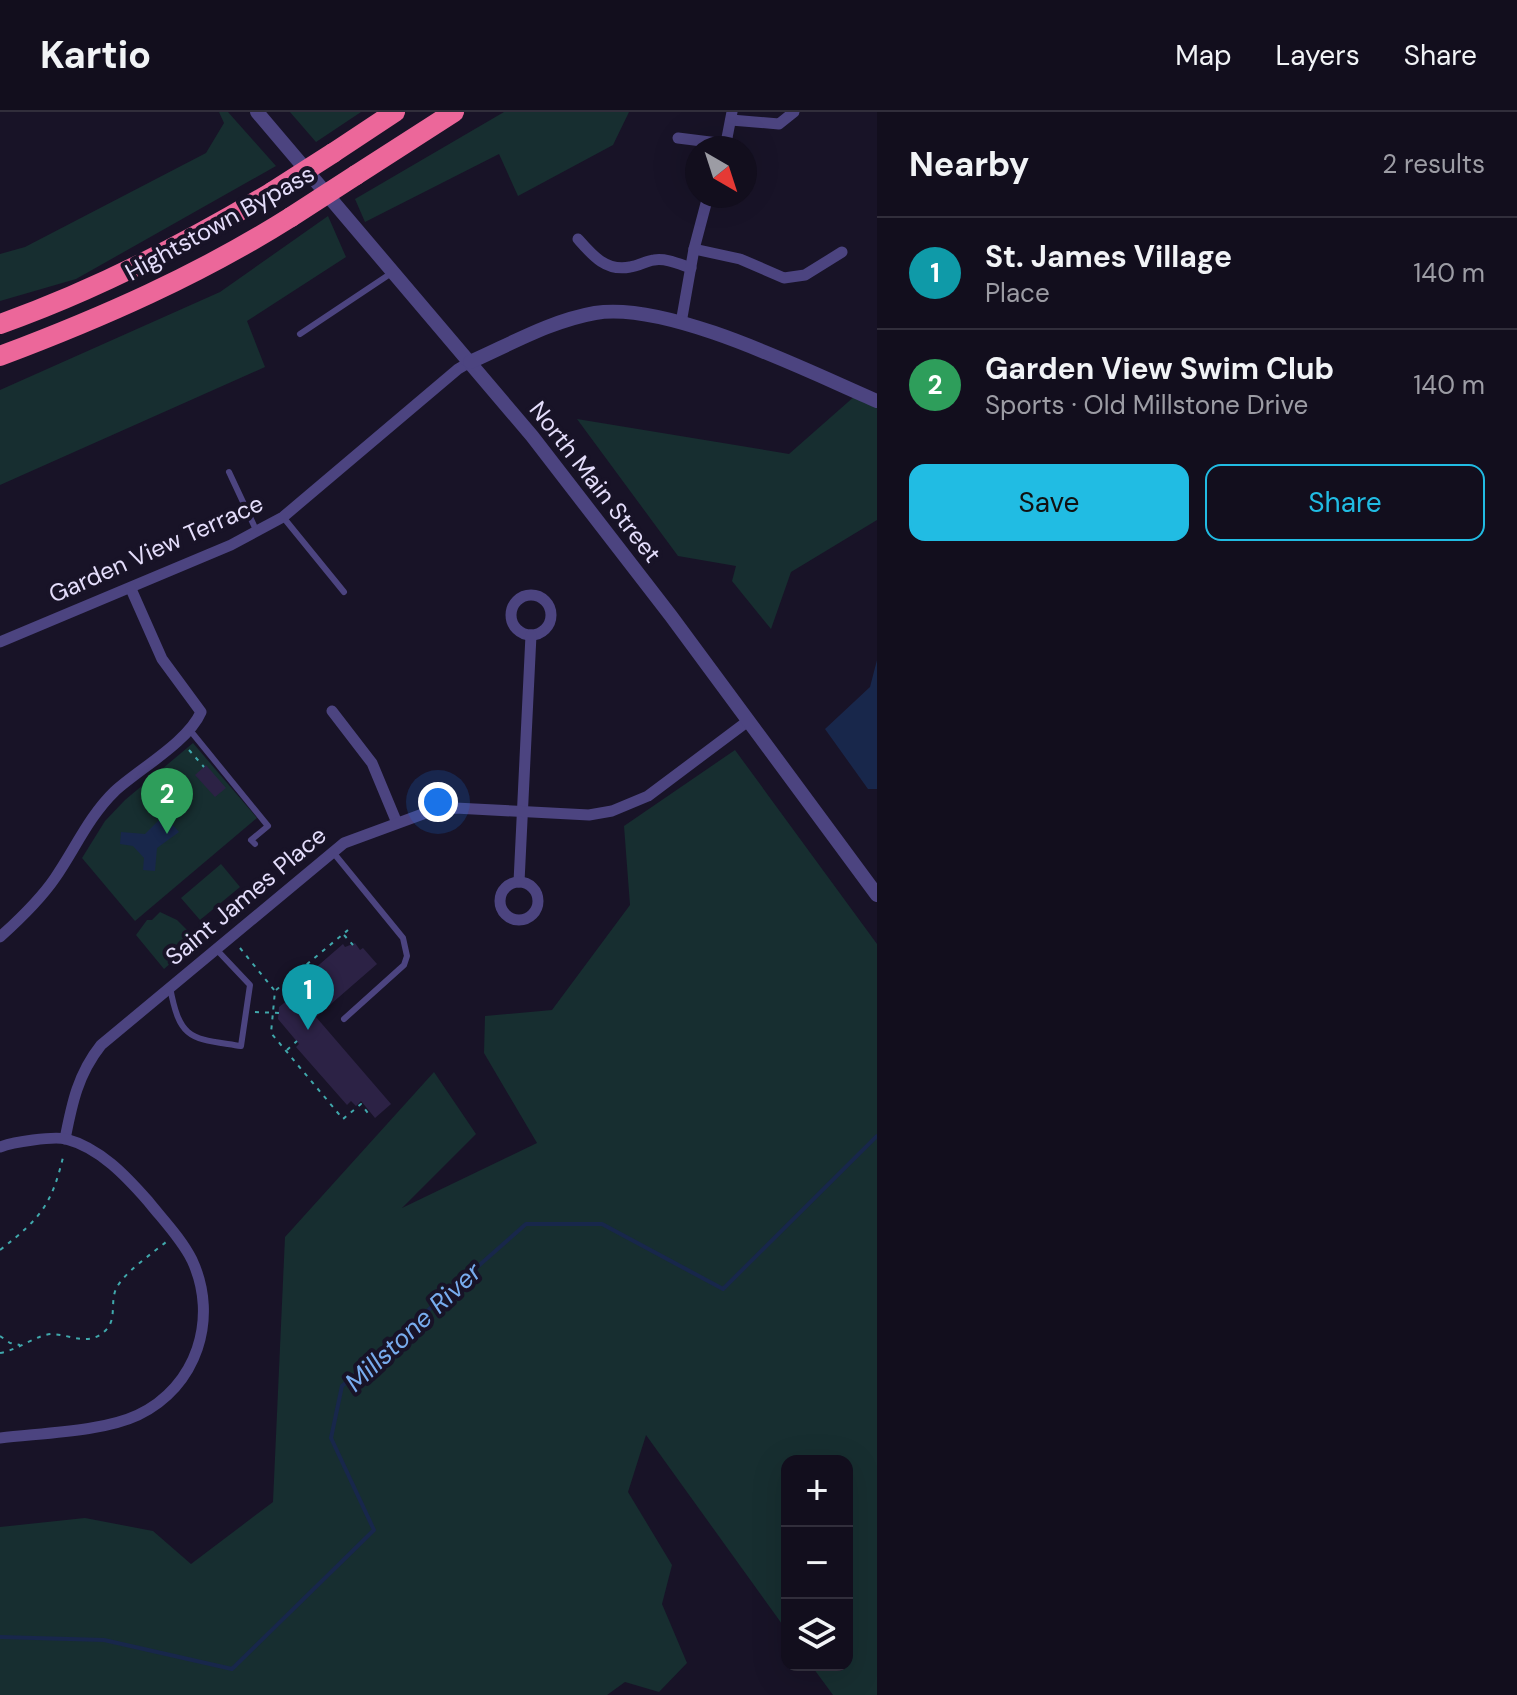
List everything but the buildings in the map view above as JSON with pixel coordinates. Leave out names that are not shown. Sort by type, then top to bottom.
[{"type":"highway","name":"Hightstown Bypass","points":[[0,324],[90,289],[155,259],[272,192],[395,112]]},
{"type":"highway","name":"Hightstown Bypass","points":[[0,356],[144,297],[222,258],[454,112]]},
{"type":"street","name":"North Main Street","points":[[257,112],[542,448],[877,895]]},
{"type":"street","points":[[727,136],[732,116],[779,124],[794,112]]},
{"type":"street","points":[[678,138],[685,139]]},
{"type":"street","points":[[681,323],[705,208]]},
{"type":"street","points":[[578,239],[598,260],[609,266],[630,267],[663,260],[691,268]]},
{"type":"street","points":[[694,249],[740,259],[784,278],[805,275],[842,252]]},
{"type":"street","points":[[470,362],[546,326],[598,313],[639,313],[681,323],[767,354],[877,401]]},
{"type":"street","name":"Garden View Terrace","points":[[0,642],[131,589],[257,532],[283,517],[470,362]]},
{"type":"street","points":[[0,937],[43,894],[114,792],[189,729],[201,712],[162,659],[131,589]]},
{"type":"street","points":[[519,882],[531,635]]},
{"type":"street","points":[[332,711],[372,763],[397,823]]},
{"type":"street","name":"Saint James Place","points":[[65,1139],[78,1080],[101,1045],[344,843],[431,811],[455,808],[589,815],[630,805],[648,796],[748,721]]},
{"type":"street","points":[[0,1147],[65,1139],[117,1168],[187,1250],[196,1269],[204,1304],[201,1340],[193,1362],[165,1397],[141,1414],[108,1425],[0,1438]]},
{"type":"lane","points":[[300,334],[393,272]]},
{"type":"lane","points":[[229,472],[257,532]]},
{"type":"lane","points":[[283,517],[344,592]]},
{"type":"lane","points":[[189,729],[273,832]]},
{"type":"lane","points":[[255,844],[251,840],[268,826]]},
{"type":"lane","points":[[332,851],[403,938],[406,946],[404,965],[344,1019]]},
{"type":"lane","points":[[170,987],[174,1009],[188,1033],[196,1038],[241,1046],[250,985],[216,949]]},
{"type":"path","points":[[186,747],[204,767]]},
{"type":"path","points":[[275,991],[348,930]]},
{"type":"path","points":[[343,934],[353,945]]},
{"type":"path","points":[[239,947],[275,991],[271,1033],[343,1119],[361,1104],[371,1117]]},
{"type":"path","points":[[246,1011],[279,1013]]},
{"type":"path","points":[[286,1051],[297,1041]]},
{"type":"path","points":[[0,1250],[30,1226],[45,1207],[57,1186],[64,1153]]},
{"type":"path","points":[[0,1353],[14,1351],[21,1345],[52,1334],[87,1340],[96,1338],[111,1324],[117,1286],[167,1241]]},
{"type":"path","points":[[0,1336],[10,1343],[21,1345]]},
{"type":"green space","points":[[219,112],[228,112],[276,166],[76,279],[0,301],[0,254],[25,247],[206,153],[224,123]]},
{"type":"green space","points":[[290,112],[361,112],[316,142]]},
{"type":"green space","points":[[504,112],[629,112],[613,145],[518,196],[499,154],[365,222],[355,199]]},
{"type":"green space","points":[[328,216],[346,257],[247,321],[265,367],[0,485],[0,390],[220,292]]},
{"type":"green space","points":[[856,395],[877,404],[877,520],[791,572],[771,629],[732,581],[736,566],[678,556],[577,419],[789,454]]},
{"type":"green space","points":[[193,743],[257,818],[135,921],[82,858],[105,821],[125,800]]},
{"type":"green space","points":[[735,750],[877,944],[877,1695],[833,1695],[815,1671],[853,1671],[853,1455],[781,1455],[781,1623],[646,1435],[628,1492],[672,1565],[662,1604],[687,1663],[659,1692],[625,1682],[607,1695],[0,1695],[0,1527],[85,1518],[153,1531],[191,1564],[273,1502],[285,1237],[434,1072],[476,1134],[402,1208],[537,1143],[484,1053],[485,1016],[552,1010],[630,905],[624,826]]},
{"type":"green space","points":[[221,864],[240,887],[200,920],[181,898]]},
{"type":"green space","points":[[160,912],[177,920],[197,940],[164,969],[136,935],[147,920],[152,920]]},
{"type":"water","points":[[877,660],[877,789],[868,789],[825,729],[870,687]]},
{"type":"water","points":[[164,815],[179,832],[157,848],[155,871],[143,870],[144,858],[133,846],[120,844],[121,832],[145,834]]},
{"type":"waterway","name":"Millstone River","points":[[0,1637],[104,1640],[232,1669],[374,1530],[331,1438],[342,1386],[526,1224],[602,1224],[723,1289],[877,1136]]},
{"type":"place","name":"Garden View Swim Club","points":[[167,834]]},
{"type":"place","name":"St. James Village","points":[[308,1030]]}]
